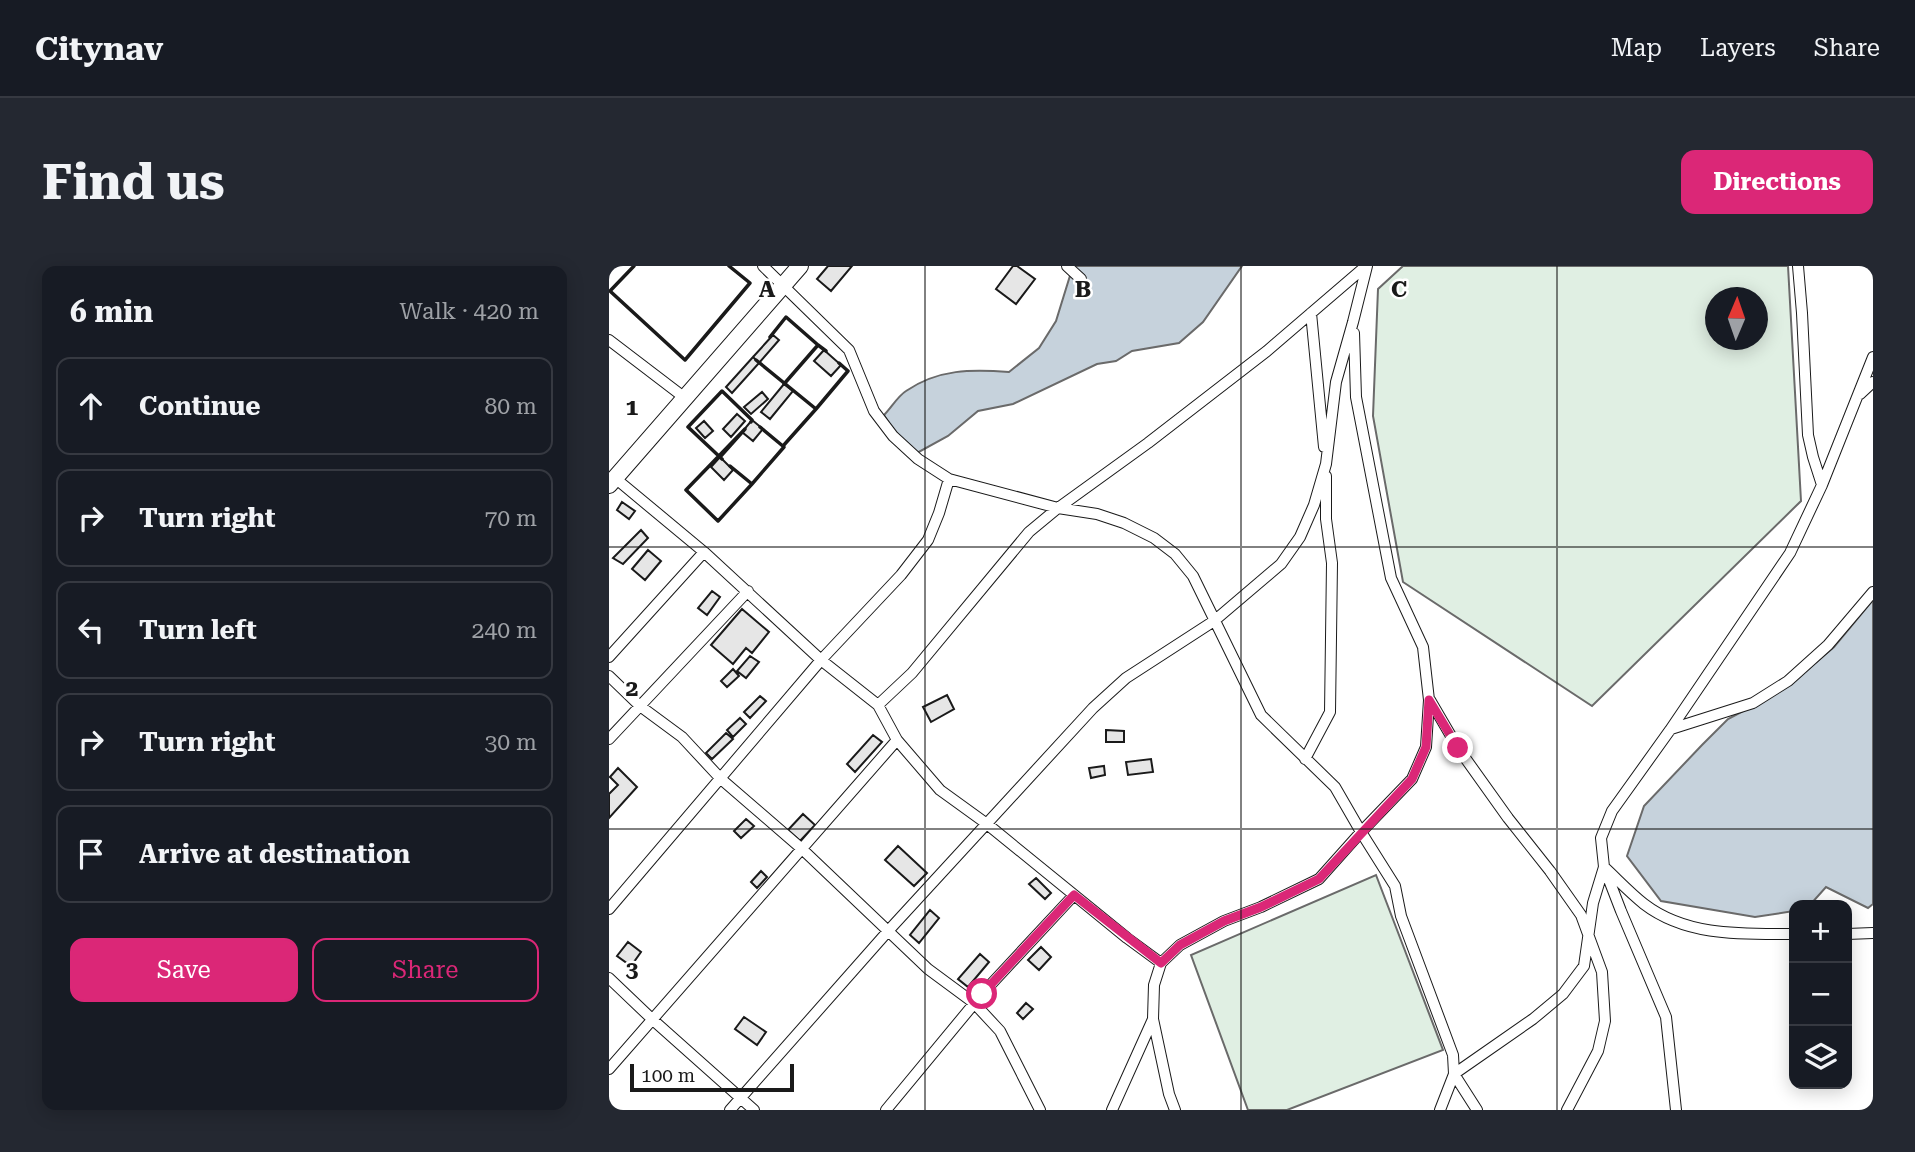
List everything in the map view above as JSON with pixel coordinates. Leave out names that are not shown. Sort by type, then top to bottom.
[{"type":"main road","points":[[612,481],[800,266]]},
{"type":"street","points":[[764,266],[849,350],[874,411],[893,436],[918,459],[949,479],[1058,508],[1097,513],[1124,523],[1154,538],[1175,554],[1193,576],[1261,715],[1335,788],[1395,886],[1401,916],[1453,1055],[1454,1074],[1440,1110]]},
{"type":"street","points":[[1067,266],[1081,279]]},
{"type":"street","points":[[878,705],[912,673],[1029,532],[1267,351],[1366,266]]},
{"type":"street","points":[[730,1110],[889,930],[1093,708],[1126,678],[1214,621],[1281,564],[1300,537],[1314,505],[1326,464],[1336,382],[1366,266]]},
{"type":"street","points":[[1798,266],[1808,435],[1822,485]]},
{"type":"street","points":[[1305,759],[1331,712],[1332,563],[1326,519],[1326,464],[1311,313]]},
{"type":"street","points":[[1175,1110],[1169,1094],[1153,1018],[1154,985],[1161,963],[1180,945],[1224,921],[1261,907],[1319,879],[1412,779],[1426,747],[1429,700],[1423,647],[1391,578],[1356,397],[1353,322]]},
{"type":"street","points":[[609,340],[685,398]]},
{"type":"street","points":[[1676,1110],[1666,1017],[1604,867],[1601,838],[1612,811],[1790,554],[1822,485],[1873,357]]},
{"type":"street","points":[[1857,396],[1873,382]]},
{"type":"street","points":[[609,909],[821,660],[901,575],[928,540],[949,479]]},
{"type":"street","points":[[612,481],[704,552],[821,660],[878,705],[897,740],[940,790],[987,824],[1161,963]]},
{"type":"street","points":[[609,657],[704,552]]},
{"type":"street","points":[[609,739],[748,591]]},
{"type":"street","points":[[1670,730],[1753,703],[1788,681],[1828,645],[1873,592]]},
{"type":"street","points":[[609,676],[640,706],[682,737],[721,779],[801,849],[928,969],[974,1003],[1000,1031],[1040,1110]]},
{"type":"street","points":[[1429,700],[1458,748],[1581,915],[1602,972],[1605,1021],[1598,1051],[1567,1110]]},
{"type":"street","points":[[609,1069],[897,740]]},
{"type":"street","points":[[1454,1074],[1533,1019],[1563,994],[1584,966],[1593,903],[1604,867]]},
{"type":"street","points":[[1604,867],[1645,905],[1682,925],[1736,934],[1789,934]]},
{"type":"street","points":[[886,1110],[974,1003],[1074,895]]},
{"type":"street","points":[[1852,934],[1873,933]]},
{"type":"street","points":[[609,978],[754,1110]]},
{"type":"street","points":[[1112,1110],[1153,1018]]},
{"type":"street","points":[[1454,1074],[1477,1110]]},
{"type":"green space","points":[[1403,266],[1788,266],[1801,501],[1592,706],[1403,582],[1373,416],[1378,289]]},
{"type":"green space","points":[[1376,875],[1443,1050],[1287,1110],[1248,1110],[1191,955]]},
{"type":"shaded area","points":[[1073,266],[1242,266],[1203,322],[1179,343],[1132,351],[1116,361],[1097,364],[1013,404],[978,411],[948,436],[917,453],[893,430],[884,415],[897,399],[930,378],[969,371],[1009,372],[1039,348],[1056,321]]},
{"type":"shaded area","points":[[1873,600],[1873,904],[1868,908],[1826,887],[1814,900],[1789,900],[1789,912],[1755,917],[1661,901],[1627,856],[1644,806],[1728,719],[1793,682],[1834,647]]},
{"type":"building","points":[[828,266],[852,266],[831,291],[817,279]]},
{"type":"building","points":[[1013,266],[1035,279],[1016,304],[996,289]]},
{"type":"building","points":[[773,335],[779,340],[759,363],[753,357]]},
{"type":"building","points":[[824,350],[841,365],[831,376],[814,361]]},
{"type":"building","points":[[753,357],[759,363],[732,393],[726,387]]},
{"type":"building","points":[[784,384],[793,391],[770,419],[761,412]]},
{"type":"building","points":[[762,392],[768,399],[751,414],[744,407]]},
{"type":"building","points":[[737,414],[745,421],[731,437],[723,429]]},
{"type":"building","points":[[752,420],[763,429],[753,441],[742,432]]},
{"type":"building","points":[[704,421],[713,431],[705,438],[696,428]]},
{"type":"building","points":[[720,457],[733,470],[724,480],[711,467]]},
{"type":"building","points":[[622,502],[635,511],[629,519],[617,510]]},
{"type":"building","points":[[641,530],[648,538],[623,564],[613,558]]},
{"type":"building","points":[[648,550],[661,561],[645,580],[632,569]]},
{"type":"building","points":[[712,591],[720,597],[707,615],[698,608]]},
{"type":"building","points":[[742,609],[769,632],[752,653],[746,648],[733,664],[711,645]]},
{"type":"building","points":[[750,656],[759,662],[746,678],[737,671]]},
{"type":"building","points":[[733,669],[739,676],[727,687],[721,681]]},
{"type":"building","points":[[947,695],[954,709],[931,722],[923,707]]},
{"type":"building","points":[[760,696],[766,701],[750,718],[744,712]]},
{"type":"building","points":[[740,718],[746,724],[733,737],[727,730]]},
{"type":"building","points":[[1106,730],[1124,731],[1124,742],[1106,742]]},
{"type":"building","points":[[726,733],[733,739],[712,759],[706,753]]},
{"type":"building","points":[[873,735],[882,742],[855,772],[847,764]]},
{"type":"building","points":[[1151,759],[1153,772],[1128,775],[1126,762]]},
{"type":"building","points":[[1104,766],[1105,775],[1091,778],[1089,768]]},
{"type":"building","points":[[618,768],[637,787],[609,818],[609,794],[618,785],[610,777]]},
{"type":"building","points":[[803,814],[815,825],[800,841],[788,830]]},
{"type":"building","points":[[746,819],[754,826],[741,838],[734,831]]},
{"type":"building","points":[[898,846],[927,873],[914,886],[885,860]]},
{"type":"building","points":[[761,871],[767,877],[757,888],[751,882]]},
{"type":"building","points":[[1036,878],[1051,893],[1045,899],[1029,884]]},
{"type":"building","points":[[930,910],[939,918],[919,943],[910,935]]},
{"type":"building","points":[[628,942],[641,952],[631,966],[617,956]]},
{"type":"building","points":[[1041,947],[1051,957],[1039,970],[1028,960]]},
{"type":"building","points":[[980,954],[989,962],[968,987],[958,979]]},
{"type":"building","points":[[1026,1003],[1033,1009],[1023,1019],[1017,1013]]},
{"type":"building","points":[[744,1017],[766,1032],[757,1045],[735,1029]]},
{"type":"wall","points":[[634,266],[610,291],[685,360],[750,283],[729,266]]},
{"type":"wall","points":[[770,337],[786,317],[818,345],[784,384]]},
{"type":"wall","points":[[784,384],[818,345],[826,351]]},
{"type":"wall","points":[[756,360],[816,409],[848,371],[839,363]]},
{"type":"wall","points":[[722,459],[688,427],[722,391],[751,422]]},
{"type":"wall","points":[[783,446],[815,408]]},
{"type":"wall","points":[[730,466],[752,484],[784,447],[760,427]]},
{"type":"wall","points":[[720,457],[745,429]]},
{"type":"wall","points":[[730,466],[752,484],[718,521],[686,490],[744,430]]},
{"type":"route","points":[[982,994],[1074,895],[1161,963],[1180,945],[1224,921],[1261,907],[1319,879],[1412,779],[1426,747],[1429,700],[1458,748]]}]
